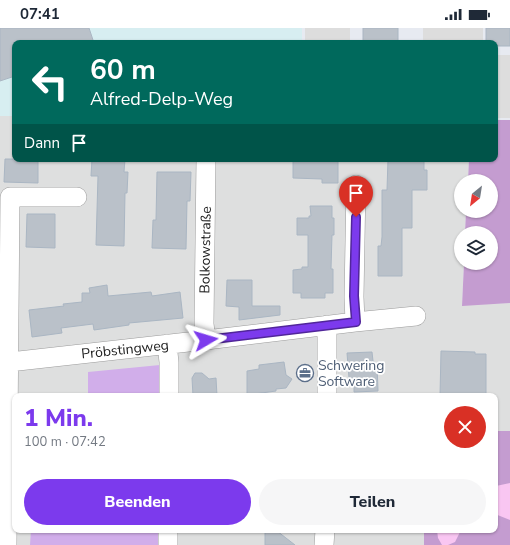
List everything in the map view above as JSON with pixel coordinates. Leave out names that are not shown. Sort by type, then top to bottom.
[{"type":"street","name":"Bolkowstraße","points":[[206,162],[204,324],[206,340]]},
{"type":"street","points":[[356,185],[354,296],[356,322]]},
{"type":"street","points":[[7,545],[4,362],[10,197],[77,198]]},
{"type":"street","name":"Pröbstingweg","points":[[4,362],[416,316]]},
{"type":"street","points":[[327,325],[327,393]]},
{"type":"street","points":[[167,344],[169,362],[169,393]]},
{"type":"street","points":[[168,533],[168,545]]},
{"type":"street","points":[[324,545],[325,533]]},
{"type":"shaded area","points":[[0,28],[302,28],[302,40],[12,40],[12,116],[0,116]]},
{"type":"shaded area","points":[[305,28],[350,28],[350,40],[305,40]]},
{"type":"shaded area","points":[[423,28],[483,28],[483,40],[423,40]]},
{"type":"shaded area","points":[[498,55],[510,55],[510,118],[498,118]]},
{"type":"shaded area","points":[[0,116],[12,116],[12,162],[469,162],[468,174],[454,174],[454,218],[466,218],[465,226],[454,226],[454,270],[464,270],[462,305],[510,303],[510,431],[498,431],[498,393],[12,393],[12,533],[424,533],[424,545],[0,545]]},
{"type":"shaded area","points":[[498,120],[510,120],[510,303],[462,306],[464,270],[498,270],[498,226],[465,226],[466,218],[498,218],[498,174],[468,174],[469,162],[498,162]]},
{"type":"shaded area","points":[[160,365],[160,393],[88,393],[88,372]]},
{"type":"shaded area","points":[[498,431],[510,431],[510,545],[424,545],[424,533],[498,533]]},
{"type":"shaded area","points":[[510,483],[510,520],[498,515],[498,486]]},
{"type":"shaded area","points":[[31,533],[159,533],[159,545],[30,545]]},
{"type":"shaded area","points":[[437,533],[460,533],[455,542],[448,545],[442,545],[438,538]]},
{"type":"building","points":[[0,28],[89,28],[93,40],[12,40],[12,77],[0,81]]},
{"type":"building","points":[[363,28],[398,28],[398,40],[363,40]]},
{"type":"building","points":[[486,28],[510,28],[510,46],[498,46],[498,40],[486,40]]},
{"type":"building","points":[[5,159],[12,159],[12,162],[38,162],[38,183],[4,182]]},
{"type":"building","points":[[92,162],[125,162],[124,172],[128,172],[127,193],[125,193],[124,246],[96,245],[98,176],[91,176]]},
{"type":"building","points":[[293,162],[338,162],[338,183],[322,183],[322,179],[293,178]]},
{"type":"building","points":[[388,162],[424,162],[424,170],[427,170],[427,190],[412,190],[412,228],[402,228],[402,276],[378,276],[378,246],[381,246],[382,237],[382,190],[387,190]]},
{"type":"building","points":[[157,172],[191,172],[190,201],[187,201],[186,249],[152,248],[153,220],[156,220]]},
{"type":"building","points":[[310,206],[332,206],[332,218],[334,218],[331,269],[333,269],[333,293],[325,293],[325,298],[301,298],[301,293],[293,293],[293,270],[308,267],[308,235],[297,235],[297,218],[309,218],[309,216],[311,216]]},
{"type":"building","points":[[27,214],[55,214],[55,248],[26,247]]},
{"type":"building","points":[[227,280],[252,280],[252,306],[280,306],[280,315],[239,320],[239,307],[226,306]]},
{"type":"building","points":[[107,285],[108,296],[151,292],[152,296],[180,292],[183,318],[129,323],[129,325],[94,330],[93,324],[61,328],[62,333],[32,337],[29,310],[64,306],[63,304],[82,302],[82,293],[90,293],[89,288]]},
{"type":"building","points":[[441,351],[475,352],[475,354],[486,354],[486,393],[440,393]]},
{"type":"building","points":[[372,352],[373,361],[377,364],[378,391],[354,392],[354,378],[349,378],[347,353]]},
{"type":"building","points":[[284,362],[286,375],[292,379],[286,388],[262,393],[247,393],[247,371],[259,369],[259,365]]},
{"type":"building","points":[[195,373],[202,373],[209,379],[216,378],[217,393],[193,393],[192,378]]},
{"type":"building","points":[[265,533],[280,533],[295,545],[265,545]]},
{"type":"place","name":"Schwering Software","points":[[305,373]]},
{"type":"route","points":[[206,340],[356,322],[354,296],[356,217]]}]
